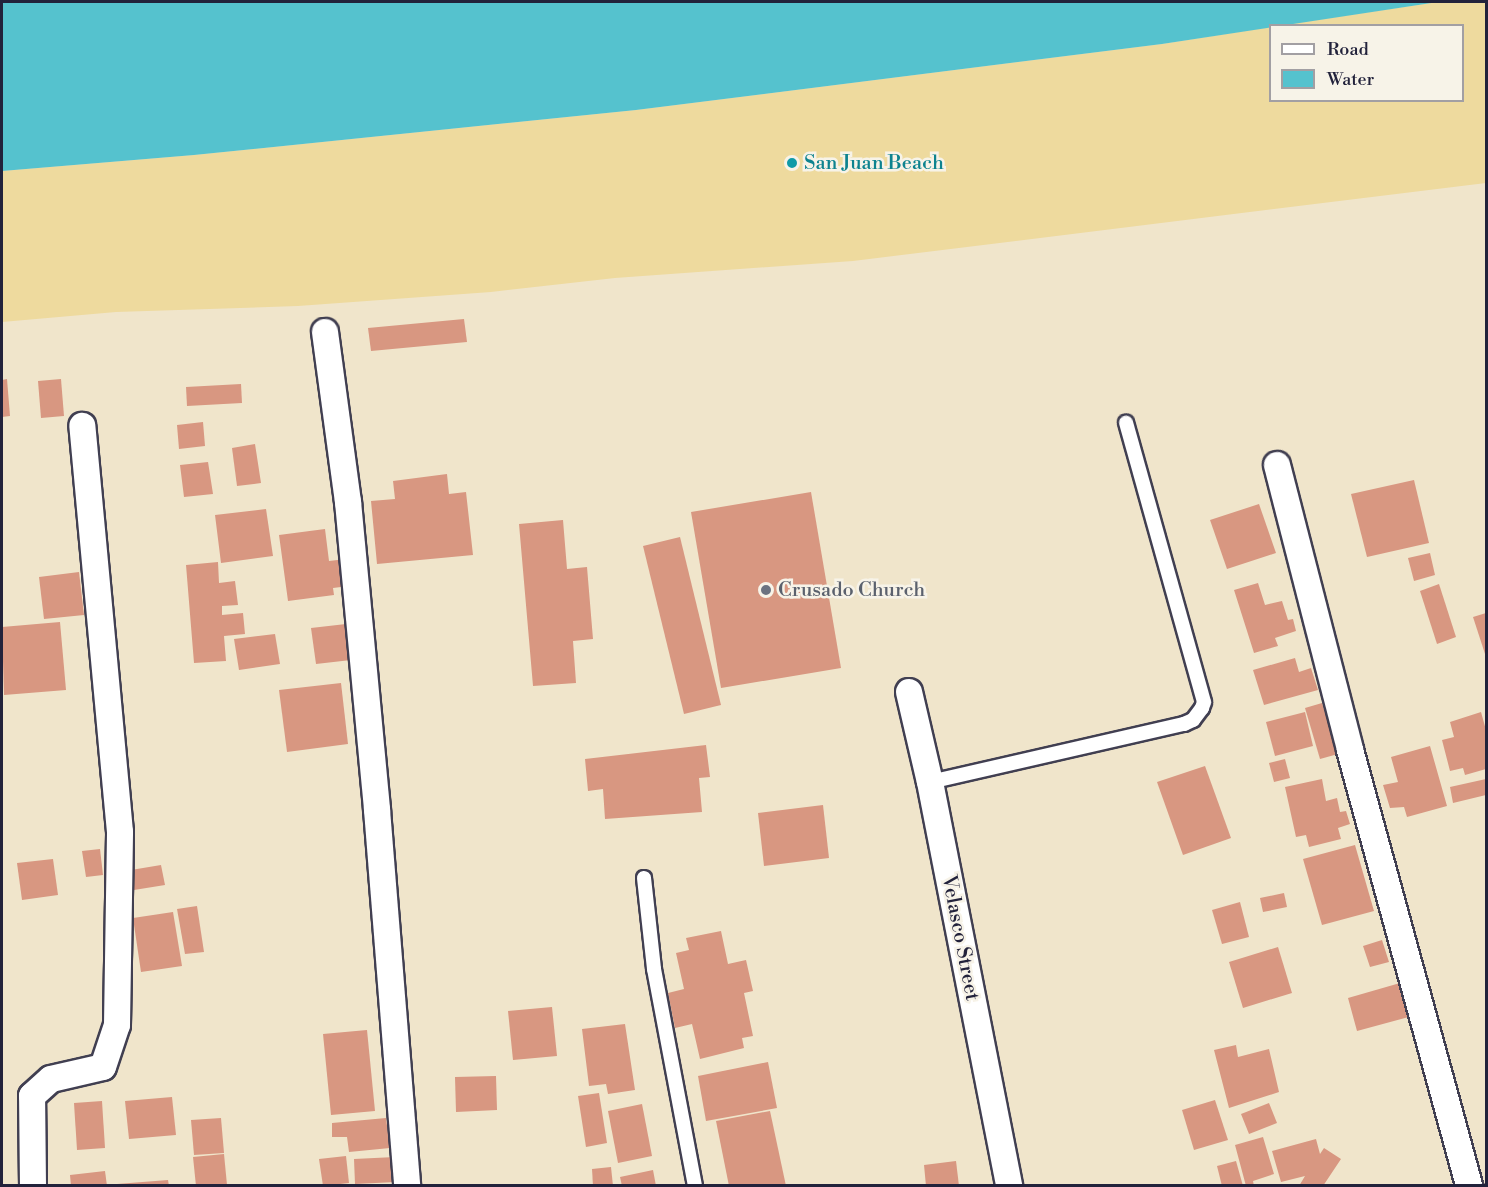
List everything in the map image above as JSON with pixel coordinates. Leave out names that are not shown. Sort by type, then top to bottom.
[{"type":"street","points":[[325,332],[350,514],[377,810],[407,1185]]},
{"type":"street","points":[[33,1185],[32,1096],[51,1079],[103,1067],[117,1025],[120,832],[82,426]]},
{"type":"street","points":[[1276,465],[1350,750],[1469,1185]]},
{"type":"street","name":"Velasco Street","points":[[909,692],[930,782],[1009,1185]]},
{"type":"lane","points":[[930,782],[1184,724],[1193,720],[1202,708],[1204,702],[1126,423]]},
{"type":"lane","points":[[644,878],[654,969],[695,1185]]},
{"type":"sand","name":"San Juan Beach","points":[[1438,2],[1486,2],[1486,183],[853,261],[615,278],[491,292],[298,306],[116,312],[2,322],[2,171],[194,155],[636,110],[1162,44],[1269,27],[1269,102],[1464,102],[1464,24],[1288,24]]},
{"type":"water","points":[[2,2],[1438,2],[1293,24],[1269,24],[1269,28],[1162,44],[636,110],[194,155],[2,171]]},
{"type":"building","points":[[464,319],[467,342],[371,351],[368,328]]},
{"type":"building","points":[[7,379],[10,416],[2,417],[2,380]]},
{"type":"building","points":[[61,379],[64,416],[41,418],[38,381]]},
{"type":"building","points":[[241,384],[242,403],[187,406],[186,387]]},
{"type":"building","points":[[203,422],[205,446],[179,449],[177,425]]},
{"type":"building","points":[[255,444],[261,483],[237,486],[232,448]]},
{"type":"building","points":[[208,462],[213,494],[184,497],[180,465]]},
{"type":"building","points":[[447,474],[449,494],[466,492],[473,555],[377,564],[371,501],[395,499],[393,481]]},
{"type":"building","points":[[1414,480],[1429,543],[1367,557],[1351,494]]},
{"type":"building","name":"Crusado Church","points":[[811,492],[841,668],[721,688],[691,512]]},
{"type":"building","points":[[1259,504],[1276,553],[1227,569],[1210,520]]},
{"type":"building","points":[[266,509],[273,556],[221,563],[215,515]]},
{"type":"building","points":[[563,520],[567,569],[587,567],[593,639],[573,641],[576,683],[533,686],[519,524]]},
{"type":"building","points":[[325,529],[329,561],[346,559],[349,586],[333,588],[334,595],[288,601],[279,535]]},
{"type":"building","points":[[680,537],[721,705],[684,714],[643,546]]},
{"type":"building","points":[[1430,553],[1435,575],[1414,581],[1408,558]]},
{"type":"building","points":[[218,562],[219,583],[235,581],[238,605],[222,606],[222,615],[243,613],[245,634],[224,636],[226,661],[194,663],[186,565]]},
{"type":"building","points":[[79,572],[84,615],[44,619],[39,577]]},
{"type":"building","points":[[1258,583],[1265,605],[1282,601],[1288,620],[1293,619],[1296,631],[1275,638],[1278,646],[1254,653],[1234,590]]},
{"type":"building","points":[[1439,584],[1456,637],[1437,644],[1420,591]]},
{"type":"building","points":[[1486,613],[1486,657],[1473,617]]},
{"type":"building","points":[[60,622],[66,690],[4,695],[2,627]]},
{"type":"building","points":[[346,624],[351,660],[316,664],[311,628]]},
{"type":"building","points":[[275,634],[280,664],[239,670],[234,639]]},
{"type":"building","points":[[1295,658],[1299,672],[1311,668],[1318,690],[1264,705],[1253,670]]},
{"type":"building","points":[[341,683],[348,744],[287,752],[279,690]]},
{"type":"building","points":[[1322,703],[1338,754],[1320,759],[1305,708]]},
{"type":"building","points":[[1305,712],[1313,746],[1275,756],[1266,722]]},
{"type":"building","points":[[1481,712],[1486,730],[1486,769],[1465,775],[1463,768],[1450,771],[1442,740],[1454,737],[1450,722]]},
{"type":"building","points":[[706,745],[710,777],[699,778],[702,812],[605,819],[603,789],[588,791],[585,759]]},
{"type":"building","points":[[1430,746],[1447,806],[1407,817],[1404,807],[1390,808],[1383,785],[1398,782],[1391,757]]},
{"type":"building","points":[[1285,759],[1290,778],[1274,782],[1269,763]]},
{"type":"building","points":[[1205,766],[1231,838],[1183,855],[1157,782]]},
{"type":"building","points":[[1322,779],[1326,801],[1337,798],[1340,812],[1346,811],[1350,824],[1338,828],[1341,839],[1309,847],[1306,835],[1296,837],[1285,787]]},
{"type":"building","points":[[1486,779],[1486,795],[1453,803],[1450,787]]},
{"type":"building","points":[[823,805],[829,858],[764,866],[758,813]]},
{"type":"building","points":[[1355,845],[1374,911],[1322,925],[1303,859]]},
{"type":"building","points":[[100,849],[103,875],[86,877],[82,851]]},
{"type":"building","points":[[53,859],[58,895],[22,900],[17,863]]},
{"type":"building","points":[[161,865],[165,885],[134,890],[131,870]]},
{"type":"building","points":[[1284,893],[1287,907],[1263,912],[1260,898]]},
{"type":"building","points":[[1240,902],[1249,937],[1222,944],[1212,910]]},
{"type":"building","points":[[197,906],[204,952],[185,954],[177,909]]},
{"type":"building","points":[[173,912],[182,966],[141,972],[133,918]]},
{"type":"building","points":[[721,931],[728,964],[746,960],[753,991],[744,993],[753,1036],[742,1038],[744,1048],[700,1059],[692,1024],[675,1028],[668,993],[684,989],[676,953],[689,950],[686,938]]},
{"type":"building","points":[[1382,940],[1389,962],[1370,967],[1363,946]]},
{"type":"building","points":[[1278,947],[1292,993],[1243,1008],[1229,962]]},
{"type":"building","points":[[1407,981],[1416,1015],[1357,1031],[1348,998]]},
{"type":"building","points":[[552,1007],[557,1056],[513,1060],[508,1011]]},
{"type":"building","points":[[625,1024],[635,1090],[608,1094],[606,1084],[589,1086],[582,1029]]},
{"type":"building","points":[[367,1030],[375,1111],[331,1115],[323,1034]]},
{"type":"building","points":[[1236,1045],[1238,1057],[1269,1049],[1279,1092],[1229,1108],[1214,1050]]},
{"type":"building","points":[[768,1062],[777,1108],[706,1121],[698,1076]]},
{"type":"building","points":[[496,1076],[497,1110],[456,1112],[455,1077]]},
{"type":"building","points":[[599,1093],[607,1143],[586,1147],[578,1096]]},
{"type":"building","points":[[172,1097],[176,1135],[129,1139],[125,1101]]},
{"type":"building","points":[[1215,1100],[1228,1140],[1194,1150],[1182,1110]]},
{"type":"building","points":[[102,1101],[105,1148],[77,1150],[74,1103]]},
{"type":"building","points":[[1269,1103],[1277,1123],[1249,1134],[1241,1114]]},
{"type":"building","points":[[642,1104],[652,1156],[618,1163],[608,1111]]},
{"type":"building","points":[[770,1111],[786,1186],[729,1186],[716,1121]]},
{"type":"building","points":[[221,1118],[224,1153],[194,1155],[191,1120]]},
{"type":"building","points":[[386,1118],[390,1148],[349,1152],[347,1137],[332,1137],[332,1123]]},
{"type":"building","points":[[1263,1137],[1274,1174],[1253,1181],[1254,1186],[1246,1186],[1235,1145]]},
{"type":"building","points":[[1316,1139],[1320,1154],[1324,1148],[1341,1159],[1323,1186],[1299,1186],[1305,1176],[1281,1182],[1272,1151]]},
{"type":"building","points":[[224,1154],[227,1185],[196,1186],[193,1157]]},
{"type":"building","points":[[346,1156],[349,1183],[323,1186],[319,1159]]},
{"type":"building","points":[[395,1157],[396,1182],[355,1184],[354,1159]]},
{"type":"building","points":[[956,1161],[959,1186],[926,1186],[924,1165]]},
{"type":"building","points":[[1236,1161],[1243,1186],[1222,1186],[1217,1166]]},
{"type":"building","points":[[611,1167],[613,1186],[593,1186],[592,1169]]},
{"type":"building","points":[[653,1170],[656,1186],[622,1186],[620,1177]]},
{"type":"building","points":[[105,1171],[107,1186],[71,1186],[70,1175]]},
{"type":"building","points":[[168,1180],[169,1186],[117,1186],[117,1184]]},
{"type":"place","name":"San Juan Beach","points":[[792,163]]},
{"type":"place","name":"Crusado Church","points":[[766,590]]}]
